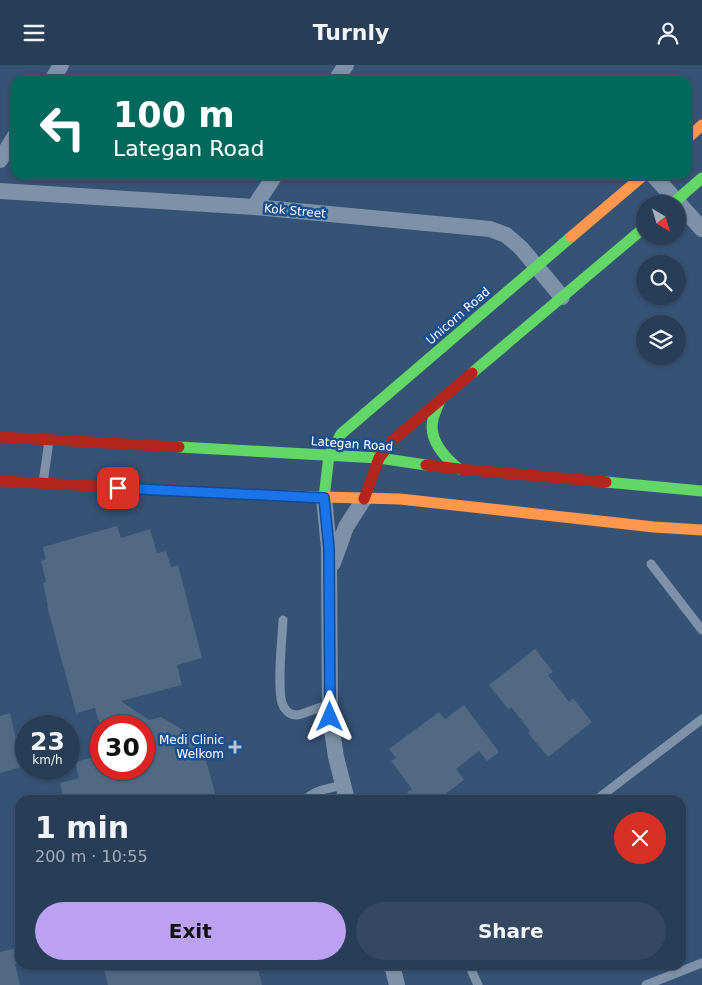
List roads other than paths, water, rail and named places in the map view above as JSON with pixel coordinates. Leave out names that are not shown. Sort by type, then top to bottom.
[{"type":"street","points":[[692,134],[702,125]]},
{"type":"street","points":[[0,160],[10,144]]},
{"type":"street","points":[[682,195],[702,178]]},
{"type":"street","points":[[254,207],[272,180]]},
{"type":"street","name":"Unicorn Road","points":[[324,498],[329,455],[342,434],[638,180]]},
{"type":"street","points":[[657,180],[669,195]]},
{"type":"street","name":"Kok Street","points":[[0,191],[254,207],[490,229],[506,235],[562,297]]},
{"type":"street","points":[[686,214],[702,229]]},
{"type":"street","points":[[329,577],[346,527],[364,499],[379,457],[393,440],[636,235]]},
{"type":"street","points":[[440,400],[433,421],[435,442],[448,461],[459,469]]},
{"type":"street","name":"Lategan Road","points":[[0,437],[379,457],[459,469],[659,493],[702,491]]},
{"type":"street","points":[[0,481],[324,498],[400,499],[655,522],[702,530]]},
{"type":"street","points":[[324,498],[329,577],[331,727],[345,792]]},
{"type":"street","points":[[393,970],[397,985]]},
{"type":"lane","points":[[43,484],[49,441]]},
{"type":"lane","points":[[651,565],[702,630]]},
{"type":"lane","points":[[283,620],[280,690],[285,709],[296,715],[330,704]]},
{"type":"lane","points":[[603,795],[702,719]]},
{"type":"lane","points":[[311,795],[314,793],[345,792]]},
{"type":"lane","points":[[686,969],[702,963]]},
{"type":"lane","points":[[471,970],[478,985]]},
{"type":"lane","points":[[646,985],[684,970]]},
{"type":"place","name":"Medi Clinic Welkom","points":[[235,747]]}]
